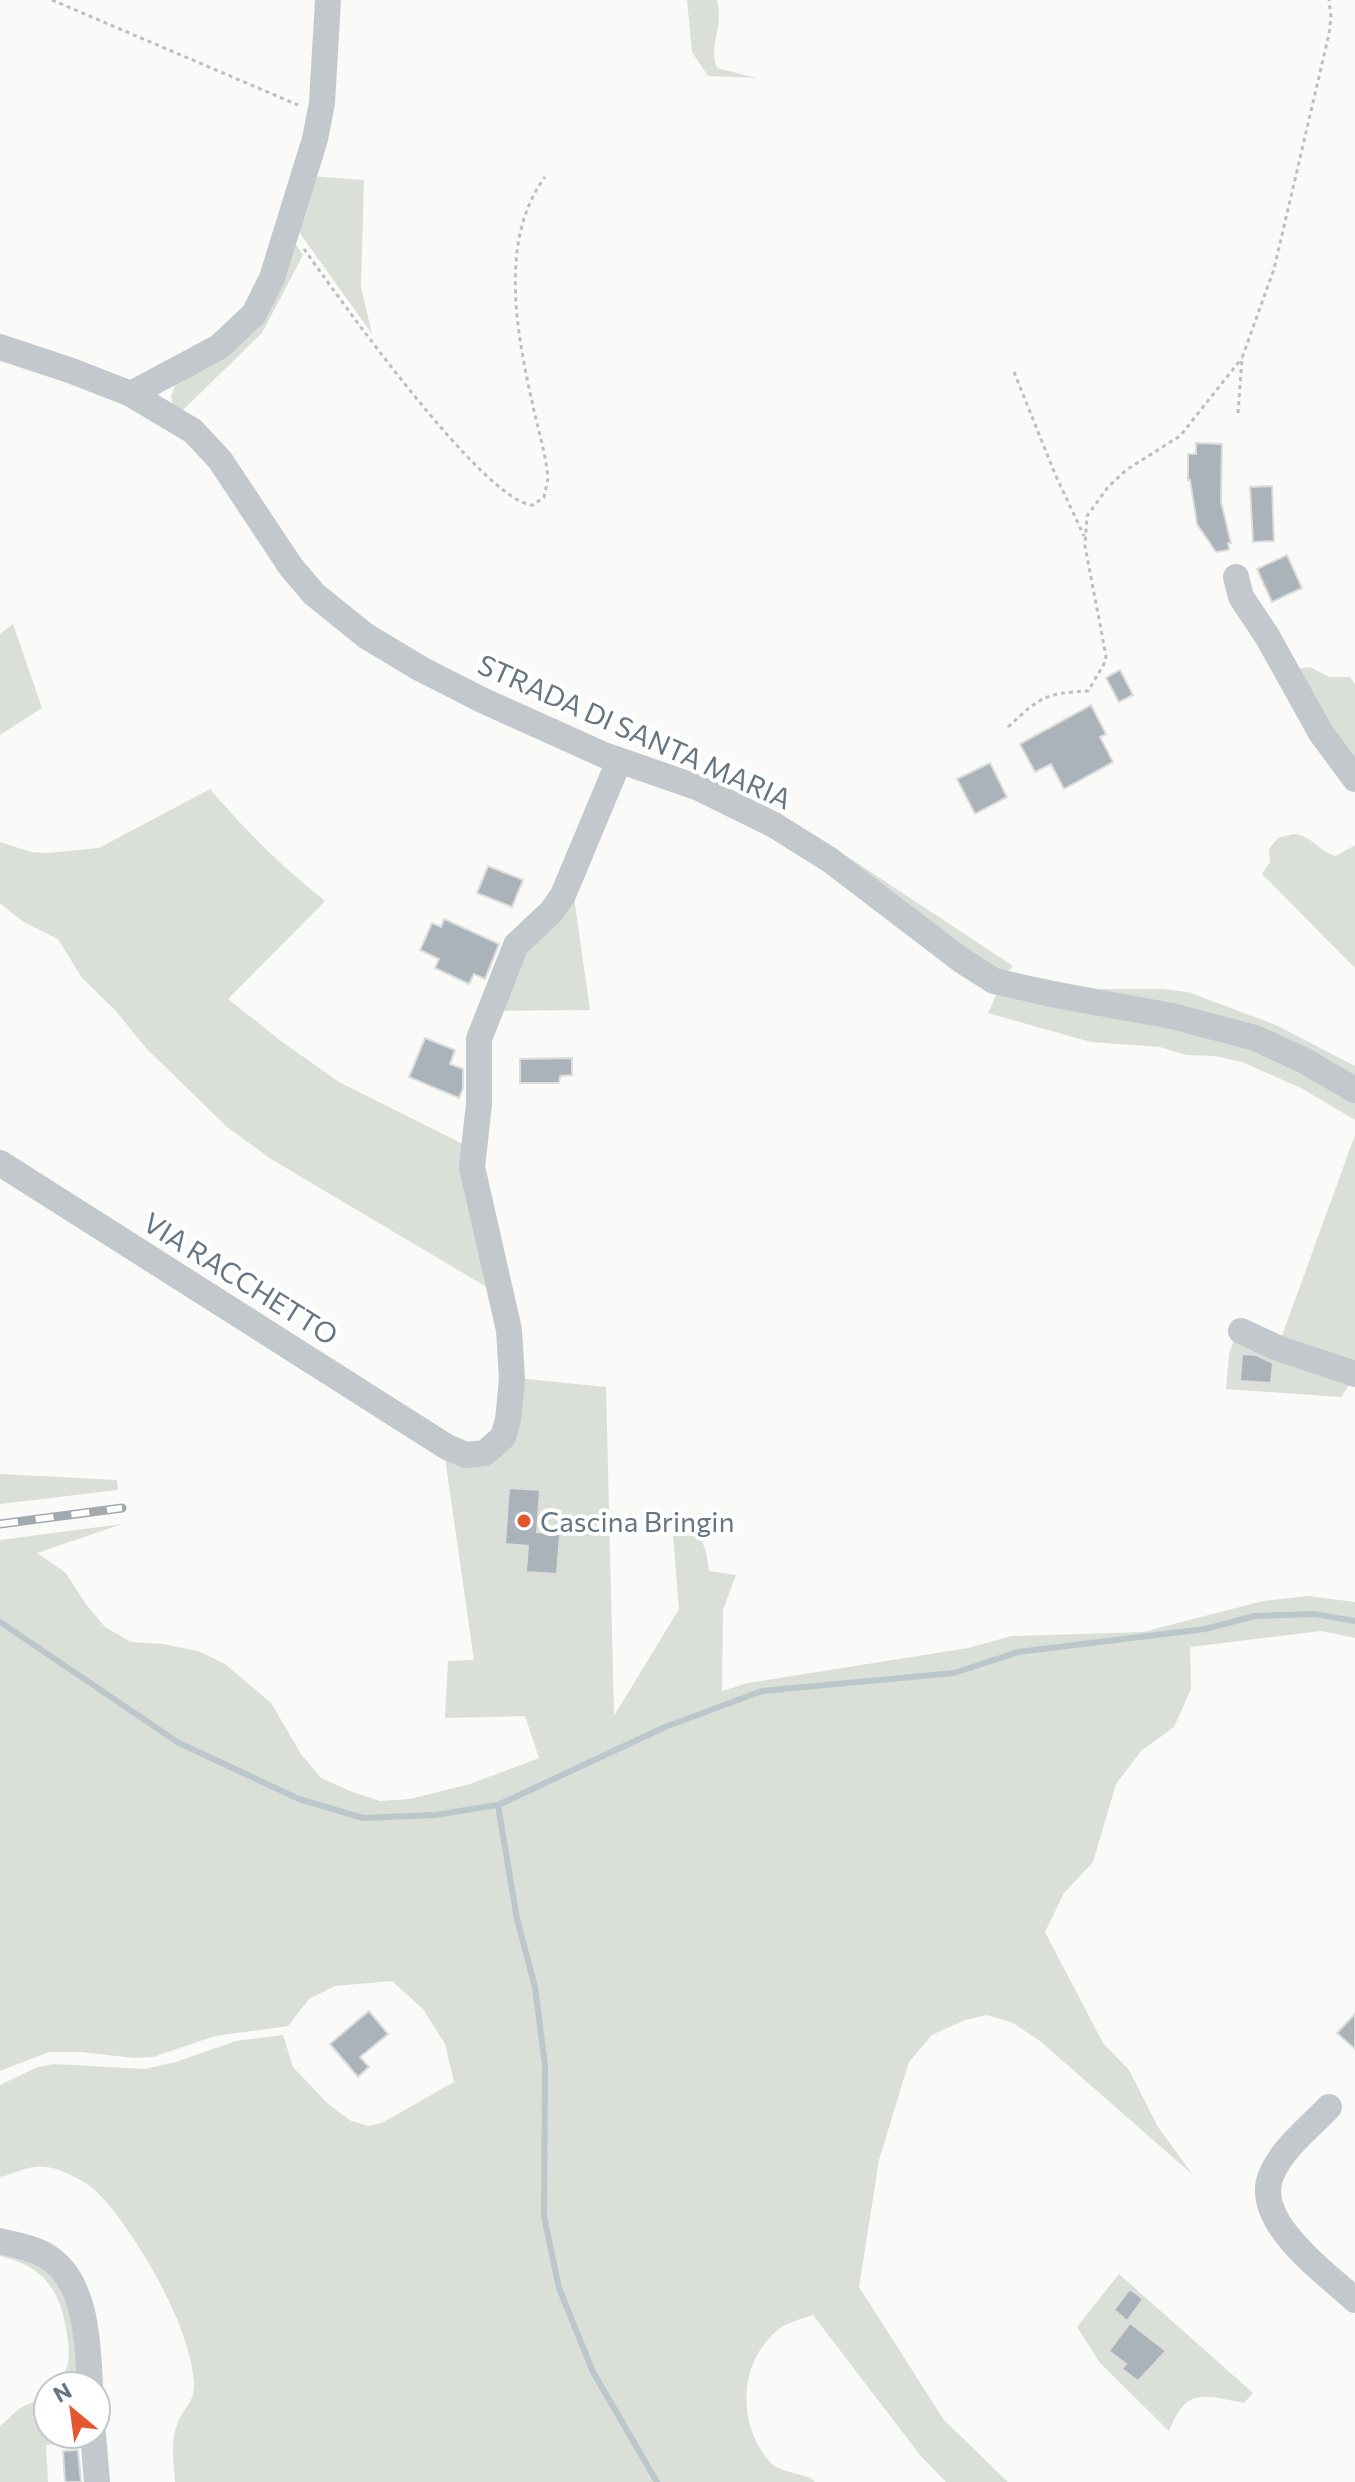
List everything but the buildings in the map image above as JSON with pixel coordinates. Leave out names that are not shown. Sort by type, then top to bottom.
[{"type":"street","points":[[131,394],[210,352],[246,323],[268,291],[320,115],[328,0]]},
{"type":"street","name":"STRADA DI SANTA MARIA","points":[[0,347],[131,394],[184,424],[212,450],[291,567],[314,594],[342,619],[381,646],[433,675],[619,761],[709,793],[783,830],[830,860],[961,960],[994,981],[1172,1016],[1255,1038],[1303,1060],[1355,1090]]},
{"type":"street","points":[[1236,577],[1241,597],[1267,636],[1321,733],[1355,779]]},
{"type":"street","name":"VIA RACCHETTO","points":[[0,1163],[447,1447],[470,1455],[489,1451],[505,1433],[511,1401],[512,1365],[509,1330],[472,1167],[479,1104],[480,1032],[516,945],[552,911],[563,895],[619,761]]},
{"type":"street","points":[[1241,1331],[1280,1349],[1355,1374]]},
{"type":"street","points":[[1329,2107],[1277,2164],[1268,2183],[1268,2197],[1275,2219],[1289,2238],[1355,2300]]},
{"type":"street","points":[[0,2241],[45,2255],[69,2279],[83,2320],[88,2370]]},
{"type":"street","points":[[94,2450],[97,2482]]},
{"type":"path","points":[[52,0],[320,115]]},
{"type":"path","points":[[1238,413],[1242,358],[1278,254],[1329,34],[1329,0]]},
{"type":"path","points":[[288,226],[351,316],[440,426],[507,494],[523,504],[533,505],[544,497],[548,479],[523,356],[517,305],[518,263],[523,220],[531,196],[545,177]]},
{"type":"path","points":[[1084,536],[1087,516],[1108,487],[1126,470],[1180,436],[1242,358]]},
{"type":"path","points":[[1008,727],[1046,696],[1058,692],[1088,691],[1104,664],[1105,652],[1084,536],[1014,372]]},
{"type":"shaded area","points":[[687,0],[717,0],[719,19],[714,52],[717,68],[757,78],[708,76],[692,52]]},
{"type":"shaded area","points":[[309,176],[364,180],[361,287],[372,334],[294,225]]},
{"type":"shaded area","points":[[291,237],[303,255],[262,333],[182,411],[173,405],[171,396],[176,384],[218,354]]},
{"type":"shaded area","points":[[13,624],[42,708],[0,735],[0,634]]},
{"type":"shaded area","points":[[1310,667],[1329,677],[1350,677],[1355,684],[1355,771],[1291,670]]},
{"type":"shaded area","points":[[210,789],[264,848],[325,901],[228,999],[339,1082],[467,1146],[495,1292],[271,1159],[227,1127],[147,1049],[115,1010],[82,978],[58,939],[22,921],[0,903],[0,842],[31,852],[47,853],[99,848]]},
{"type":"shaded area","points":[[1293,834],[1305,837],[1336,856],[1355,845],[1355,968],[1262,874],[1270,862],[1269,849],[1278,838]]},
{"type":"shaded area","points":[[845,855],[1013,966],[1007,972],[1098,989],[1188,992],[1276,1025],[1355,1066],[1355,1084],[1309,1056],[1002,977]]},
{"type":"shaded area","points":[[573,890],[590,1010],[493,1011],[513,963]]},
{"type":"shaded area","points":[[999,989],[1236,1038],[1355,1097],[1355,1120],[1301,1088],[1242,1062],[1214,1056],[1186,1055],[1160,1047],[1091,1042],[988,1013]]},
{"type":"shaded area","points":[[1355,1135],[1355,1369],[1279,1344]]},
{"type":"shaded area","points":[[1236,1333],[1354,1378],[1341,1397],[1226,1389],[1229,1354]]},
{"type":"shaded area","points":[[517,1378],[606,1387],[614,1716],[679,1609],[673,1534],[683,1532],[701,1540],[709,1571],[736,1575],[723,1610],[722,1691],[748,1683],[968,1648],[1012,1636],[1143,1632],[1263,1601],[1307,1596],[1355,1602],[1355,1638],[1321,1631],[1190,1647],[1191,1689],[1174,1727],[1141,1751],[1116,1784],[1093,1862],[1064,1893],[1045,1932],[1103,2043],[1129,2070],[1158,2127],[1193,2175],[1040,2041],[1013,2023],[987,2015],[965,2020],[932,2035],[909,2062],[879,2160],[859,2287],[944,2420],[1008,2482],[946,2482],[920,2455],[813,2315],[782,2327],[765,2342],[749,2376],[746,2394],[752,2431],[771,2463],[815,2482],[175,2482],[174,2436],[178,2422],[191,2401],[194,2384],[191,2361],[172,2309],[144,2254],[111,2208],[96,2191],[80,2180],[41,2166],[0,2177],[0,2085],[38,2067],[54,2064],[145,2069],[176,2062],[236,2041],[283,2035],[293,2067],[327,2103],[351,2121],[369,2126],[382,2123],[454,2082],[445,2044],[423,2009],[392,1981],[335,1986],[309,1999],[288,2026],[215,2036],[153,2057],[49,2052],[0,2071],[0,1540],[122,1524],[37,1553],[66,1573],[105,1627],[131,1642],[198,1651],[225,1664],[271,1703],[301,1754],[321,1778],[350,1791],[380,1801],[410,1799],[470,1784],[539,1758],[525,1716],[445,1718],[448,1661],[474,1660],[444,1451],[482,1459]]},
{"type":"shaded area","points":[[0,1474],[117,1480],[118,1490],[0,1504]]},
{"type":"shaded area","points":[[0,2245],[64,2279],[81,2370],[66,2370],[69,2356],[64,2318],[48,2283],[28,2267],[0,2256]]},
{"type":"shaded area","points":[[1119,2274],[1253,2393],[1244,2403],[1198,2398],[1182,2407],[1169,2431],[1100,2363],[1077,2327]]},
{"type":"shaded area","points":[[32,2402],[32,2450],[46,2450],[48,2482],[0,2482],[0,2426],[20,2408]]},
{"type":"waterway","points":[[0,1622],[179,1743],[299,1799],[363,1818],[435,1815],[498,1805],[665,1727],[762,1691],[954,1673],[1018,1652],[1205,1629],[1255,1616],[1314,1614],[1355,1621]]},
{"type":"waterway","points":[[498,1805],[517,1919],[535,1987],[545,2065],[544,2216],[559,2288],[593,2372],[657,2482]]},
{"type":"railway","points":[[0,1524],[122,1508]]},
{"type":"place","name":"Cascina Bringin","points":[[524,1521]]}]
